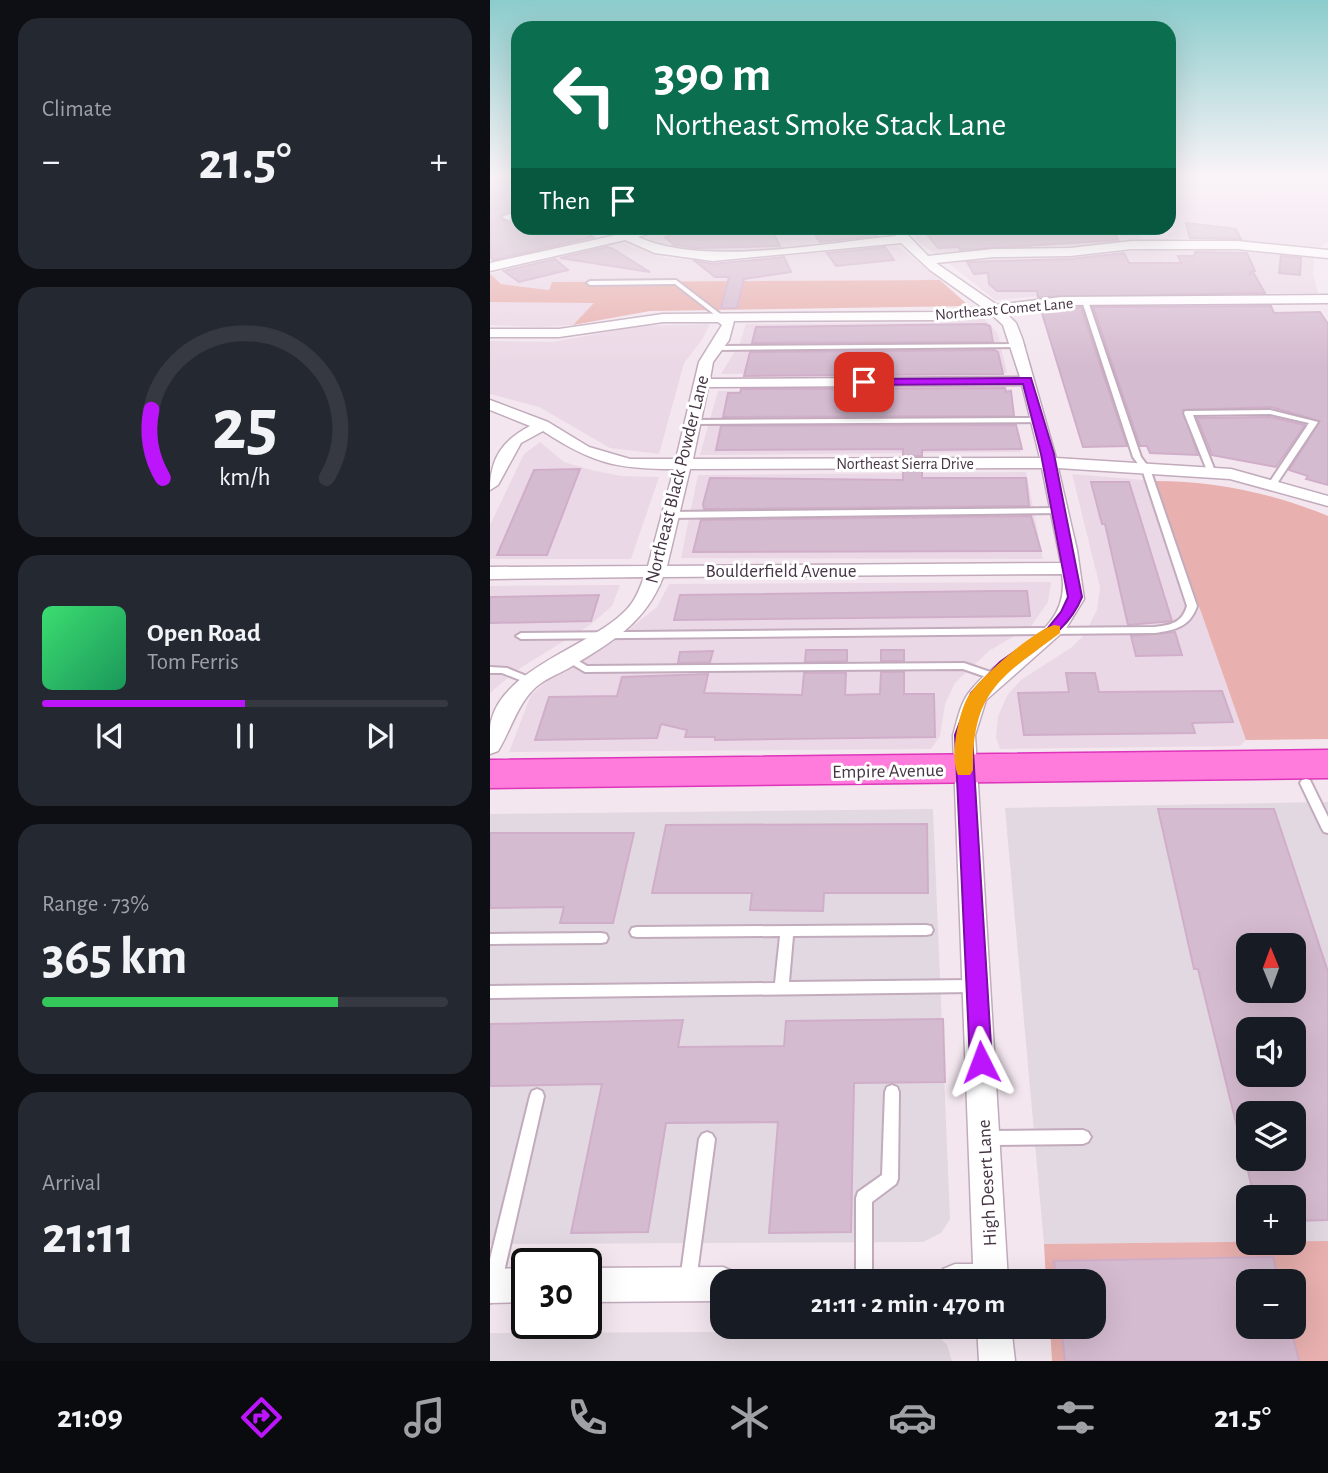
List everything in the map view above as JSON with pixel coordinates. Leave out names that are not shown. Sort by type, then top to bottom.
[{"type":"highway","name":"Empire Avenue","points":[[490,774],[965,779],[1321,777]]},
{"type":"highway","name":"Empire Avenue","points":[[490,792],[965,779]]},
{"type":"street","points":[[490,267],[610,240]]},
{"type":"street","points":[[633,240],[655,249],[713,257],[849,240]]},
{"type":"street","name":"High Desert Lane","points":[[907,240],[927,260],[992,309],[1015,330],[1049,462],[1075,597],[1068,614],[1053,631],[995,677],[976,696],[964,735],[989,1269]]},
{"type":"street","points":[[1158,240],[1161,245]]},
{"type":"street","points":[[927,260],[993,253],[1161,245],[1237,245],[1328,254]]},
{"type":"street","name":"Northeast Comet Lane","points":[[490,333],[559,333],[639,319],[941,316],[1034,302],[1328,299]]},
{"type":"street","name":"Northeast Black Powder Lane","points":[[490,746],[514,698],[530,681],[567,657],[608,636],[631,617],[645,599],[656,571],[694,422],[706,362],[729,324],[721,317]]},
{"type":"street","points":[[700,383],[1027,381]]},
{"type":"street","name":"Northeast Sierra Drive","points":[[490,405],[543,425],[583,450],[629,464],[1049,462],[1211,471],[1273,483],[1328,502]]},
{"type":"street","points":[[490,485],[514,440],[543,425]]},
{"type":"street","name":"Boulderfield Avenue","points":[[490,573],[1071,568]]},
{"type":"street","points":[[602,1285],[710,1283]]},
{"type":"street","points":[[491,1289],[511,1287]]},
{"type":"street","points":[[995,1339],[997,1361]]},
{"type":"lane","points":[[590,283],[676,282],[721,317]]},
{"type":"lane","points":[[521,636],[1155,630],[1179,626],[1189,618],[1192,606],[1146,469],[1137,457],[1085,301]]},
{"type":"lane","points":[[716,348],[1021,346]]},
{"type":"lane","points":[[1211,471],[1188,412],[1270,412],[1314,422],[1273,483]]},
{"type":"lane","points":[[694,422],[1037,420]]},
{"type":"lane","points":[[669,515],[1060,511]]},
{"type":"lane","points":[[567,657],[585,669],[964,666],[995,677]]},
{"type":"lane","points":[[490,670],[503,670],[530,681]]},
{"type":"lane","points":[[1321,777],[1328,829]]},
{"type":"lane","points":[[637,932],[926,930]]},
{"type":"lane","points":[[781,989],[787,931]]},
{"type":"lane","points":[[490,939],[601,938]]},
{"type":"lane","points":[[490,992],[977,986]]},
{"type":"lane","points":[[864,1269],[864,1198],[890,1179],[892,1092]]},
{"type":"lane","points":[[491,1289],[537,1096]]},
{"type":"lane","points":[[984,1138],[1083,1136]]},
{"type":"lane","points":[[688,1284],[707,1139]]},
{"type":"shaded area","points":[[490,240],[582,240],[490,263]]},
{"type":"shaded area","points":[[647,240],[851,240],[748,252],[714,253],[674,248]]},
{"type":"shaded area","points":[[916,240],[1130,240],[1073,246],[994,248],[936,254]]},
{"type":"shaded area","points":[[1219,240],[1328,240],[1328,242],[1320,247]]},
{"type":"shaded area","points":[[623,243],[666,258],[725,262],[897,245],[940,280],[552,282],[549,290],[501,284],[490,274]]},
{"type":"shaded area","points":[[1216,250],[1309,256],[1314,258],[1313,275],[1318,293],[1057,295],[995,300],[948,263],[1002,257],[1090,256],[1138,251]]},
{"type":"shaded area","points":[[490,274],[501,284],[549,290],[552,282],[940,280],[969,306],[650,311],[573,325],[594,303],[490,302]]},
{"type":"shaded area","points":[[490,302],[595,303],[573,325],[537,327],[490,325]]},
{"type":"shaded area","points":[[984,318],[998,334],[1007,373],[721,374],[740,343],[746,324],[936,323]]},
{"type":"shaded area","points":[[710,324],[702,340],[684,363],[659,454],[610,448],[539,407],[490,394],[490,341],[553,342],[638,326]]},
{"type":"shaded area","points":[[1011,389],[1021,452],[700,455],[718,391]]},
{"type":"shaded area","points":[[540,442],[564,462],[591,470],[621,476],[659,477],[631,559],[490,559],[490,525],[524,454]]},
{"type":"shaded area","points":[[1026,472],[1043,559],[681,558],[698,475]]},
{"type":"shaded area","points":[[1072,474],[1155,481],[1246,740],[1240,746],[1000,749],[996,737],[998,716],[1008,694],[1021,680],[1072,647],[1084,635],[1097,610],[1100,587]]},
{"type":"shaded area","points":[[1155,481],[1199,483],[1243,490],[1328,516],[1328,739],[1246,740]]},
{"type":"shaded area","points":[[1051,582],[1048,602],[1031,626],[989,651],[955,683],[945,704],[940,736],[931,749],[509,752],[531,695],[555,674],[613,642],[657,607],[669,584]]},
{"type":"shaded area","points":[[620,585],[612,606],[590,625],[517,670],[490,693],[490,586]]},
{"type":"shaded area","points":[[1328,802],[1328,1241],[1306,1241],[1306,1185],[1236,1185],[1236,1242],[1044,1244],[1005,808]]},
{"type":"shaded area","points":[[933,809],[950,1219],[941,1233],[923,1242],[490,1244],[490,814]]},
{"type":"shaded area","points":[[1306,1241],[1328,1241],[1328,1361],[1052,1361],[1051,1339],[1106,1339],[1106,1269],[1045,1269],[1044,1244],[1236,1242],[1236,1255],[1306,1255]]},
{"type":"shaded area","points":[[602,1332],[710,1332],[710,1339],[941,1339],[947,1345],[952,1361],[490,1361],[490,1333],[511,1333],[511,1339],[602,1339]]},
{"type":"building","points":[[490,240],[582,240],[493,260],[490,256]]},
{"type":"building","points":[[668,240],[777,240],[780,246],[696,248],[674,245]]},
{"type":"building","points":[[818,240],[844,240],[820,242]]},
{"type":"building","points":[[931,240],[1118,240],[960,250],[959,247],[938,248]]},
{"type":"building","points":[[607,247],[613,249],[650,272],[560,258]]},
{"type":"building","points":[[885,247],[894,260],[836,266],[827,253]]},
{"type":"building","points":[[1195,252],[1247,253],[1255,271],[1251,271],[1250,274],[1253,272],[1265,293],[1038,297],[1037,291],[997,291],[989,284],[988,273],[974,274],[967,262],[1070,259],[1124,253],[1129,263],[1181,263],[1178,256],[1194,256]]},
{"type":"building","points":[[1281,256],[1301,258],[1300,275],[1279,273]]},
{"type":"building","points":[[784,257],[791,272],[744,279],[737,308],[721,308],[729,277],[715,277],[695,261],[713,264]]},
{"type":"building","points":[[555,259],[568,270],[519,282],[504,271]]},
{"type":"building","points":[[1271,306],[1274,313],[1320,312],[1328,324],[1328,485],[1306,479],[1308,476],[1289,470],[1320,421],[1271,407],[1183,410],[1198,455],[1150,453],[1147,446],[1140,446],[1093,307]]},
{"type":"building","points":[[1081,307],[1127,446],[1083,447],[1041,310]]},
{"type":"building","points":[[990,326],[993,342],[752,343],[756,327]]},
{"type":"building","points":[[750,352],[998,352],[1003,374],[744,376]]},
{"type":"building","points":[[1005,388],[1006,392],[1011,391],[1014,416],[723,417],[728,393],[740,393],[741,389]]},
{"type":"building","points":[[1270,417],[1305,425],[1276,467],[1212,455],[1197,418]]},
{"type":"building","points":[[1016,425],[1022,449],[922,450],[922,456],[903,456],[903,449],[716,450],[721,426]]},
{"type":"building","points":[[580,469],[547,555],[497,555],[534,470]]},
{"type":"building","points":[[903,471],[922,471],[922,478],[1026,478],[1029,506],[704,509],[703,504],[710,478],[903,480]]},
{"type":"building","points":[[1091,482],[1129,482],[1172,621],[1128,625],[1105,524],[1102,524]]},
{"type":"building","points":[[1031,516],[1041,551],[693,552],[701,520]]},
{"type":"building","points":[[1027,591],[1030,616],[674,620],[680,595]]},
{"type":"building","points":[[599,595],[591,621],[490,623],[490,597]]},
{"type":"building","points":[[1175,632],[1182,655],[1136,656],[1131,636]]},
{"type":"building","points":[[806,650],[847,650],[847,661],[805,662]]},
{"type":"building","points":[[881,650],[904,650],[904,661],[881,661]]},
{"type":"building","points":[[713,651],[710,662],[678,663],[680,652]]},
{"type":"building","points":[[881,672],[904,672],[904,694],[934,694],[935,737],[715,740],[715,737],[685,737],[687,730],[661,724],[657,738],[535,740],[549,697],[617,696],[622,677],[708,674],[704,693],[802,695],[804,673],[846,673],[845,695],[880,694]]},
{"type":"building","points":[[1066,673],[1095,673],[1099,692],[1222,691],[1233,722],[1192,723],[1195,733],[1024,735],[1018,693],[1069,692]]},
{"type":"building","points":[[1158,809],[1274,809],[1328,972],[1328,1220],[1306,1221],[1306,1185],[1251,1185],[1248,1171],[1306,1171],[1306,1101],[1236,1101],[1236,1123],[1198,969],[1194,969]]},
{"type":"building","points":[[927,824],[928,893],[824,893],[823,911],[750,910],[752,893],[652,893],[666,825]]},
{"type":"building","points":[[490,833],[634,833],[613,923],[560,923],[564,907],[490,908]]},
{"type":"building","points":[[943,1019],[945,1082],[854,1083],[851,1232],[769,1233],[778,1122],[666,1123],[648,1232],[571,1233],[602,1084],[490,1086],[490,1024],[683,1020],[678,1047],[784,1046],[786,1021]]},
{"type":"building","points":[[1273,1257],[1276,1269],[1236,1269],[1236,1339],[1293,1339],[1299,1361],[1065,1361],[1062,1339],[1106,1339],[1106,1269],[1055,1269],[1054,1261]]},
{"type":"slow traffic","points":[[964,770],[964,735],[976,696],[1006,665],[1054,630]]},
{"type":"route","points":[[864,382],[1027,381],[1047,454],[1071,568],[1075,597],[1068,614],[1053,631],[1006,665],[976,696],[964,735],[981,1062]]}]
